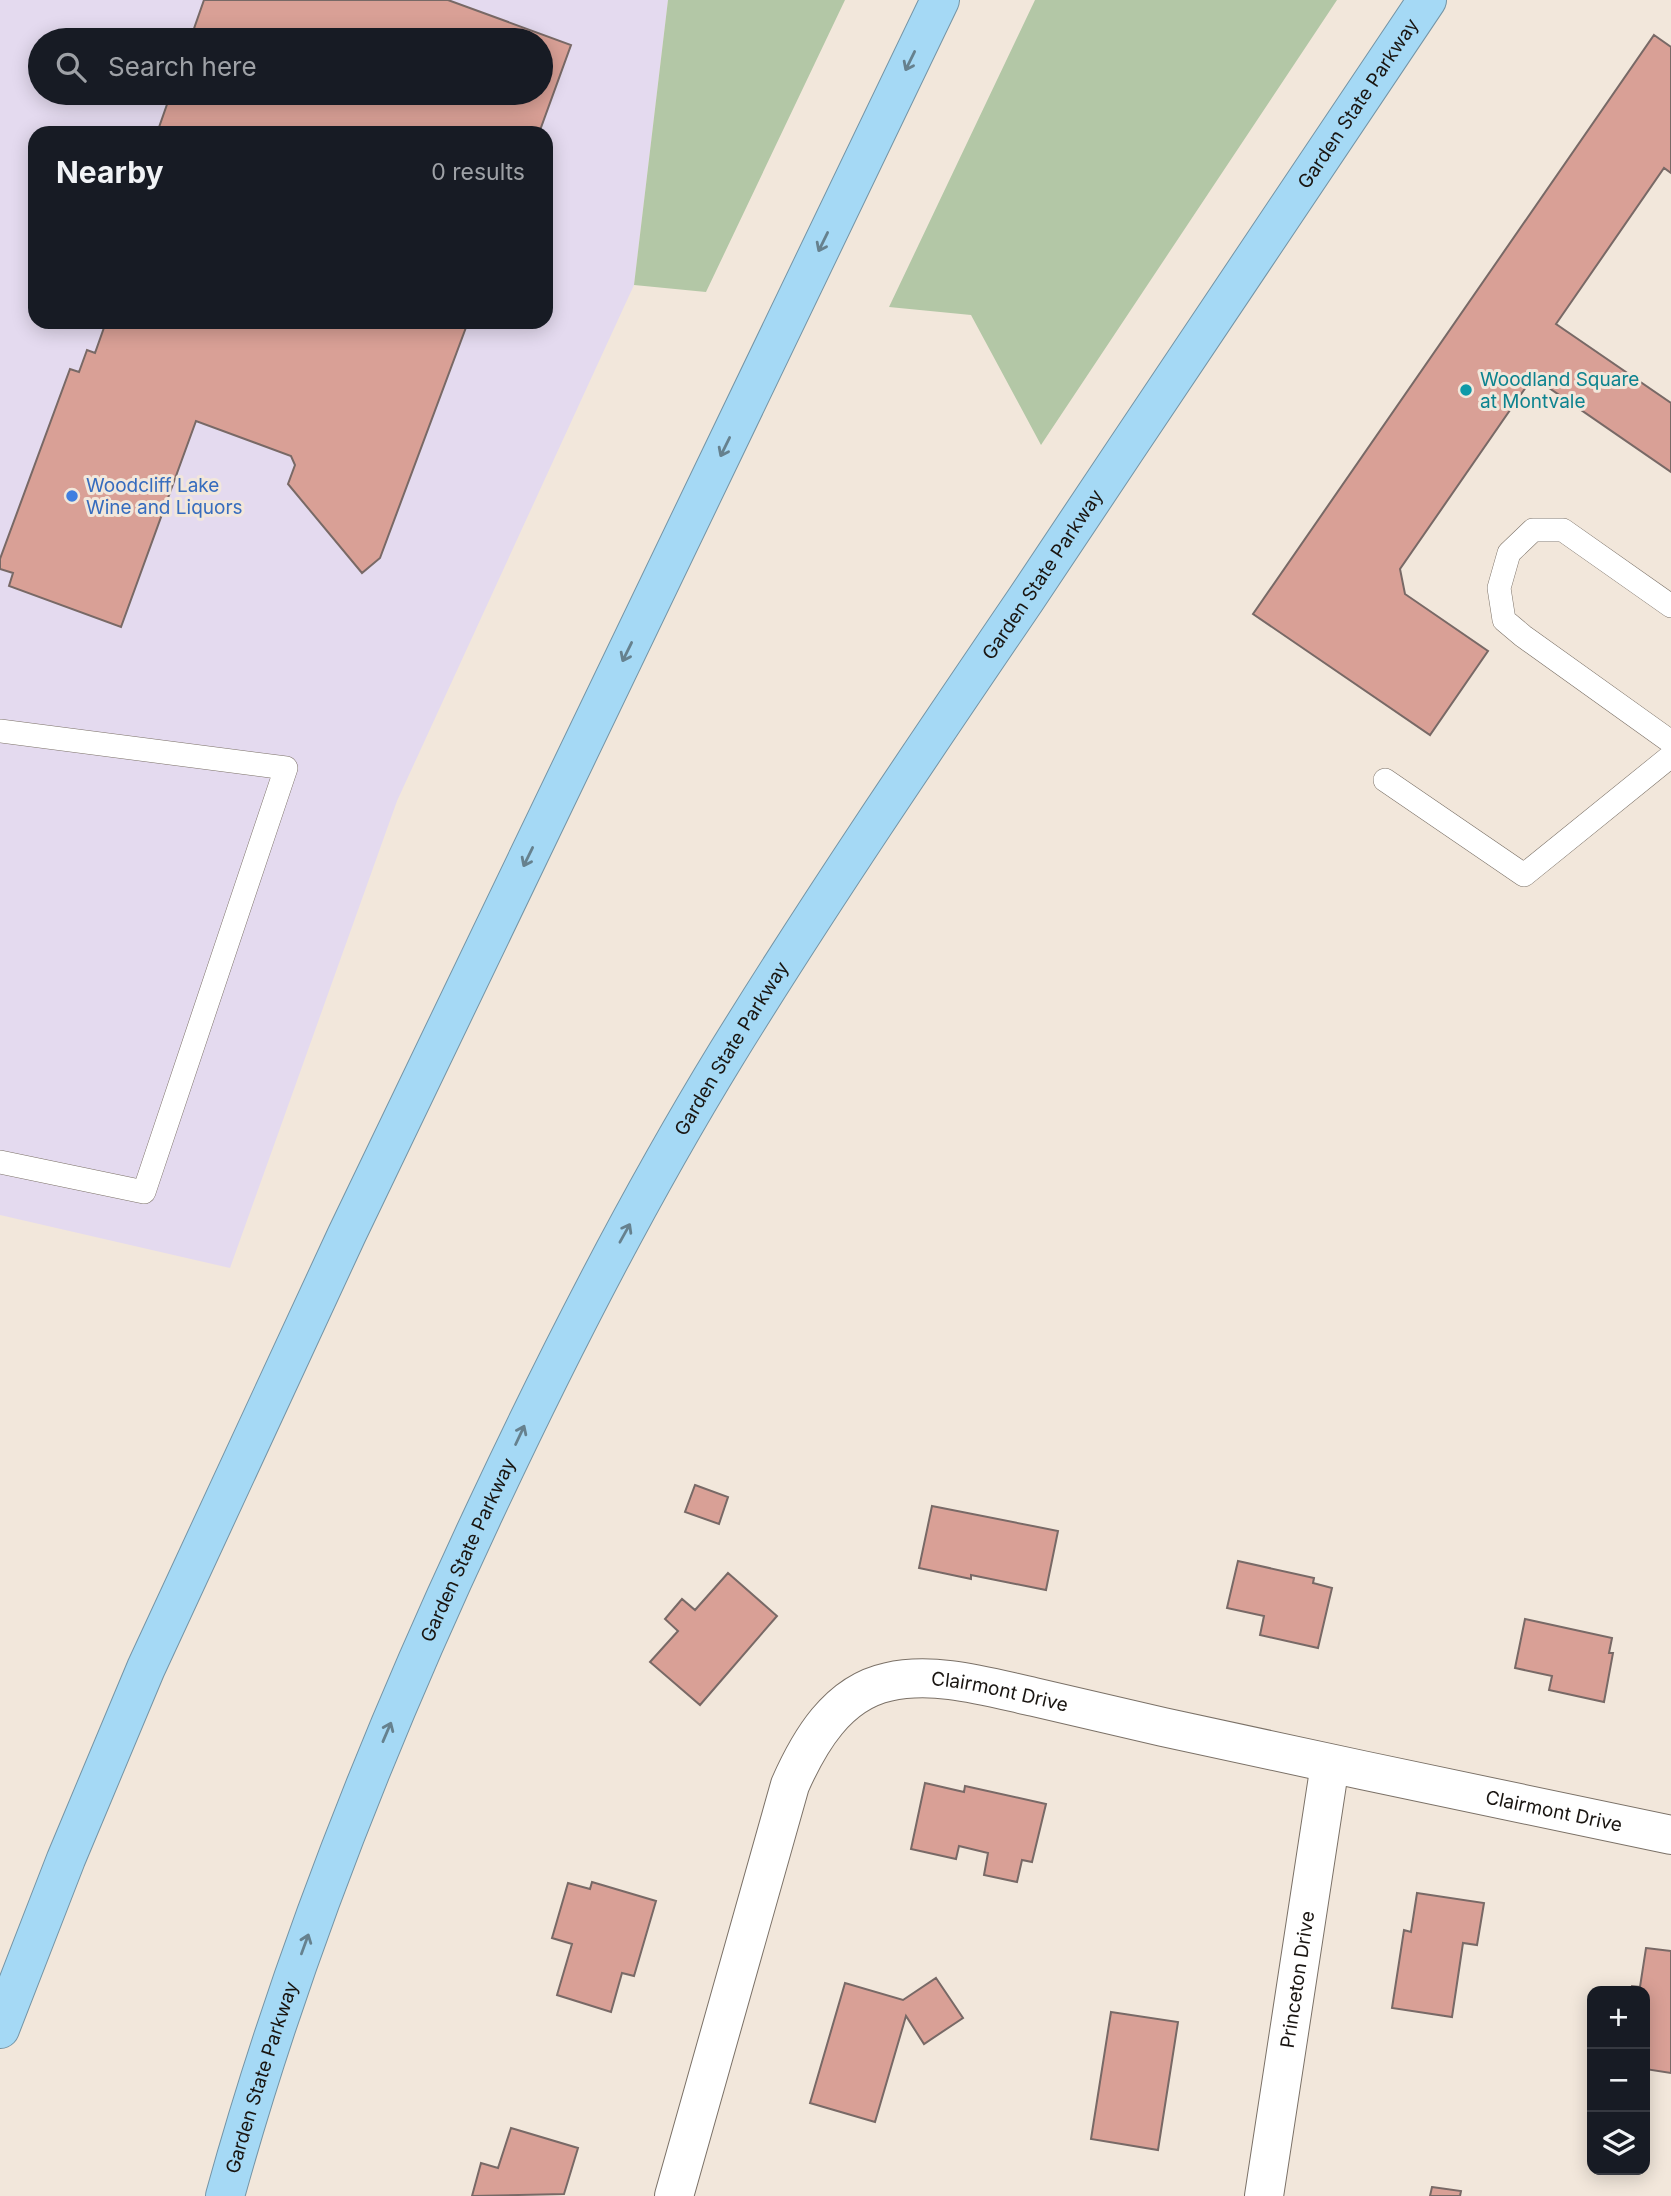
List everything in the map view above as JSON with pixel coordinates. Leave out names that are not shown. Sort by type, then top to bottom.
[{"type":"highway","points":[[0,2029],[65,1859],[157,1643],[347,1234],[940,0]]},
{"type":"highway","name":"Garden State Parkway","points":[[225,2196],[291,1982],[363,1790],[442,1602],[515,1447],[624,1234],[725,1057],[836,880],[1427,0]]},
{"type":"street","name":"Clairmont Drive","points":[[674,2196],[790,1785],[802,1756],[818,1730],[839,1709],[861,1693],[886,1682],[915,1678],[954,1681],[1330,1764],[1671,1835]]},
{"type":"street","name":"Princeton Drive","points":[[1264,2196],[1330,1764]]},
{"type":"lane","points":[[1671,606],[1563,530],[1533,530],[1509,553],[1499,587],[1504,620],[1522,636],[1671,742]]},
{"type":"lane","points":[[0,731],[286,768],[144,1192],[0,1162]]},
{"type":"lane","points":[[1385,780],[1524,875],[1671,756]]},
{"type":"shaded area","points":[[0,0],[668,0],[634,285],[397,801],[230,1268],[0,1215]]},
{"type":"green space","points":[[668,0],[845,0],[706,292],[634,285]]},
{"type":"green space","points":[[1035,0],[1337,0],[1041,445],[971,315],[889,307]]},
{"type":"building","points":[[204,0],[448,0],[525,28],[194,28]]},
{"type":"building","name":"Woodland Square at Montvale","points":[[1654,35],[1671,47],[1671,173],[1664,168],[1556,324],[1671,403],[1671,472],[1533,377],[1400,569],[1405,594],[1488,651],[1430,735],[1253,614]]},
{"type":"building","points":[[553,38],[571,45],[553,94]]},
{"type":"building","points":[[167,105],[549,105],[542,126],[159,126]]},
{"type":"building","points":[[104,329],[465,329],[380,558],[362,573],[288,484],[295,465],[291,456],[196,421],[121,627],[9,586],[13,573],[0,569],[0,559],[70,369],[79,372],[87,350],[95,353]]},
{"type":"building","points":[[695,1485],[728,1497],[719,1524],[685,1512]]},
{"type":"building","points":[[932,1506],[1058,1531],[1046,1590],[919,1568]]},
{"type":"building","points":[[1238,1561],[1314,1578],[1313,1583],[1332,1588],[1318,1648],[1260,1635],[1264,1616],[1227,1608]]},
{"type":"building","points":[[728,1573],[777,1616],[700,1705],[650,1662],[678,1631],[665,1619],[682,1599],[695,1610]]},
{"type":"building","points":[[1525,1619],[1612,1638],[1609,1653],[1613,1653],[1604,1702],[1549,1690],[1552,1676],[1515,1668]]},
{"type":"building","points":[[925,1783],[964,1792],[965,1786],[1046,1804],[1032,1862],[1022,1860],[1017,1882],[984,1875],[988,1853],[959,1846],[956,1859],[911,1849]]},
{"type":"building","points":[[592,1882],[656,1901],[634,1976],[622,1973],[611,2012],[557,1995],[572,1944],[552,1938],[568,1883],[590,1889]]},
{"type":"building","points":[[1417,1893],[1484,1903],[1477,1945],[1463,1943],[1452,2017],[1392,2008],[1404,1930],[1411,1932]]},
{"type":"building","points":[[1646,1948],[1671,1951],[1671,2073],[1650,2070],[1650,1986],[1640,1986]]},
{"type":"building","points":[[936,1978],[963,2018],[924,2044],[906,2016],[875,2122],[810,2103],[845,1983],[903,2000]]},
{"type":"building","points":[[1111,2012],[1178,2022],[1158,2150],[1091,2139]]},
{"type":"building","points":[[511,2128],[578,2148],[564,2194],[472,2196],[481,2163],[498,2168]]},
{"type":"building","points":[[1432,2187],[1461,2191],[1460,2196],[1430,2196]]},
{"type":"place","name":"Woodland Square at Montvale","points":[[1466,390]]},
{"type":"place","name":"Woodcliff Lake Wine and Liquors","points":[[72,496]]}]
